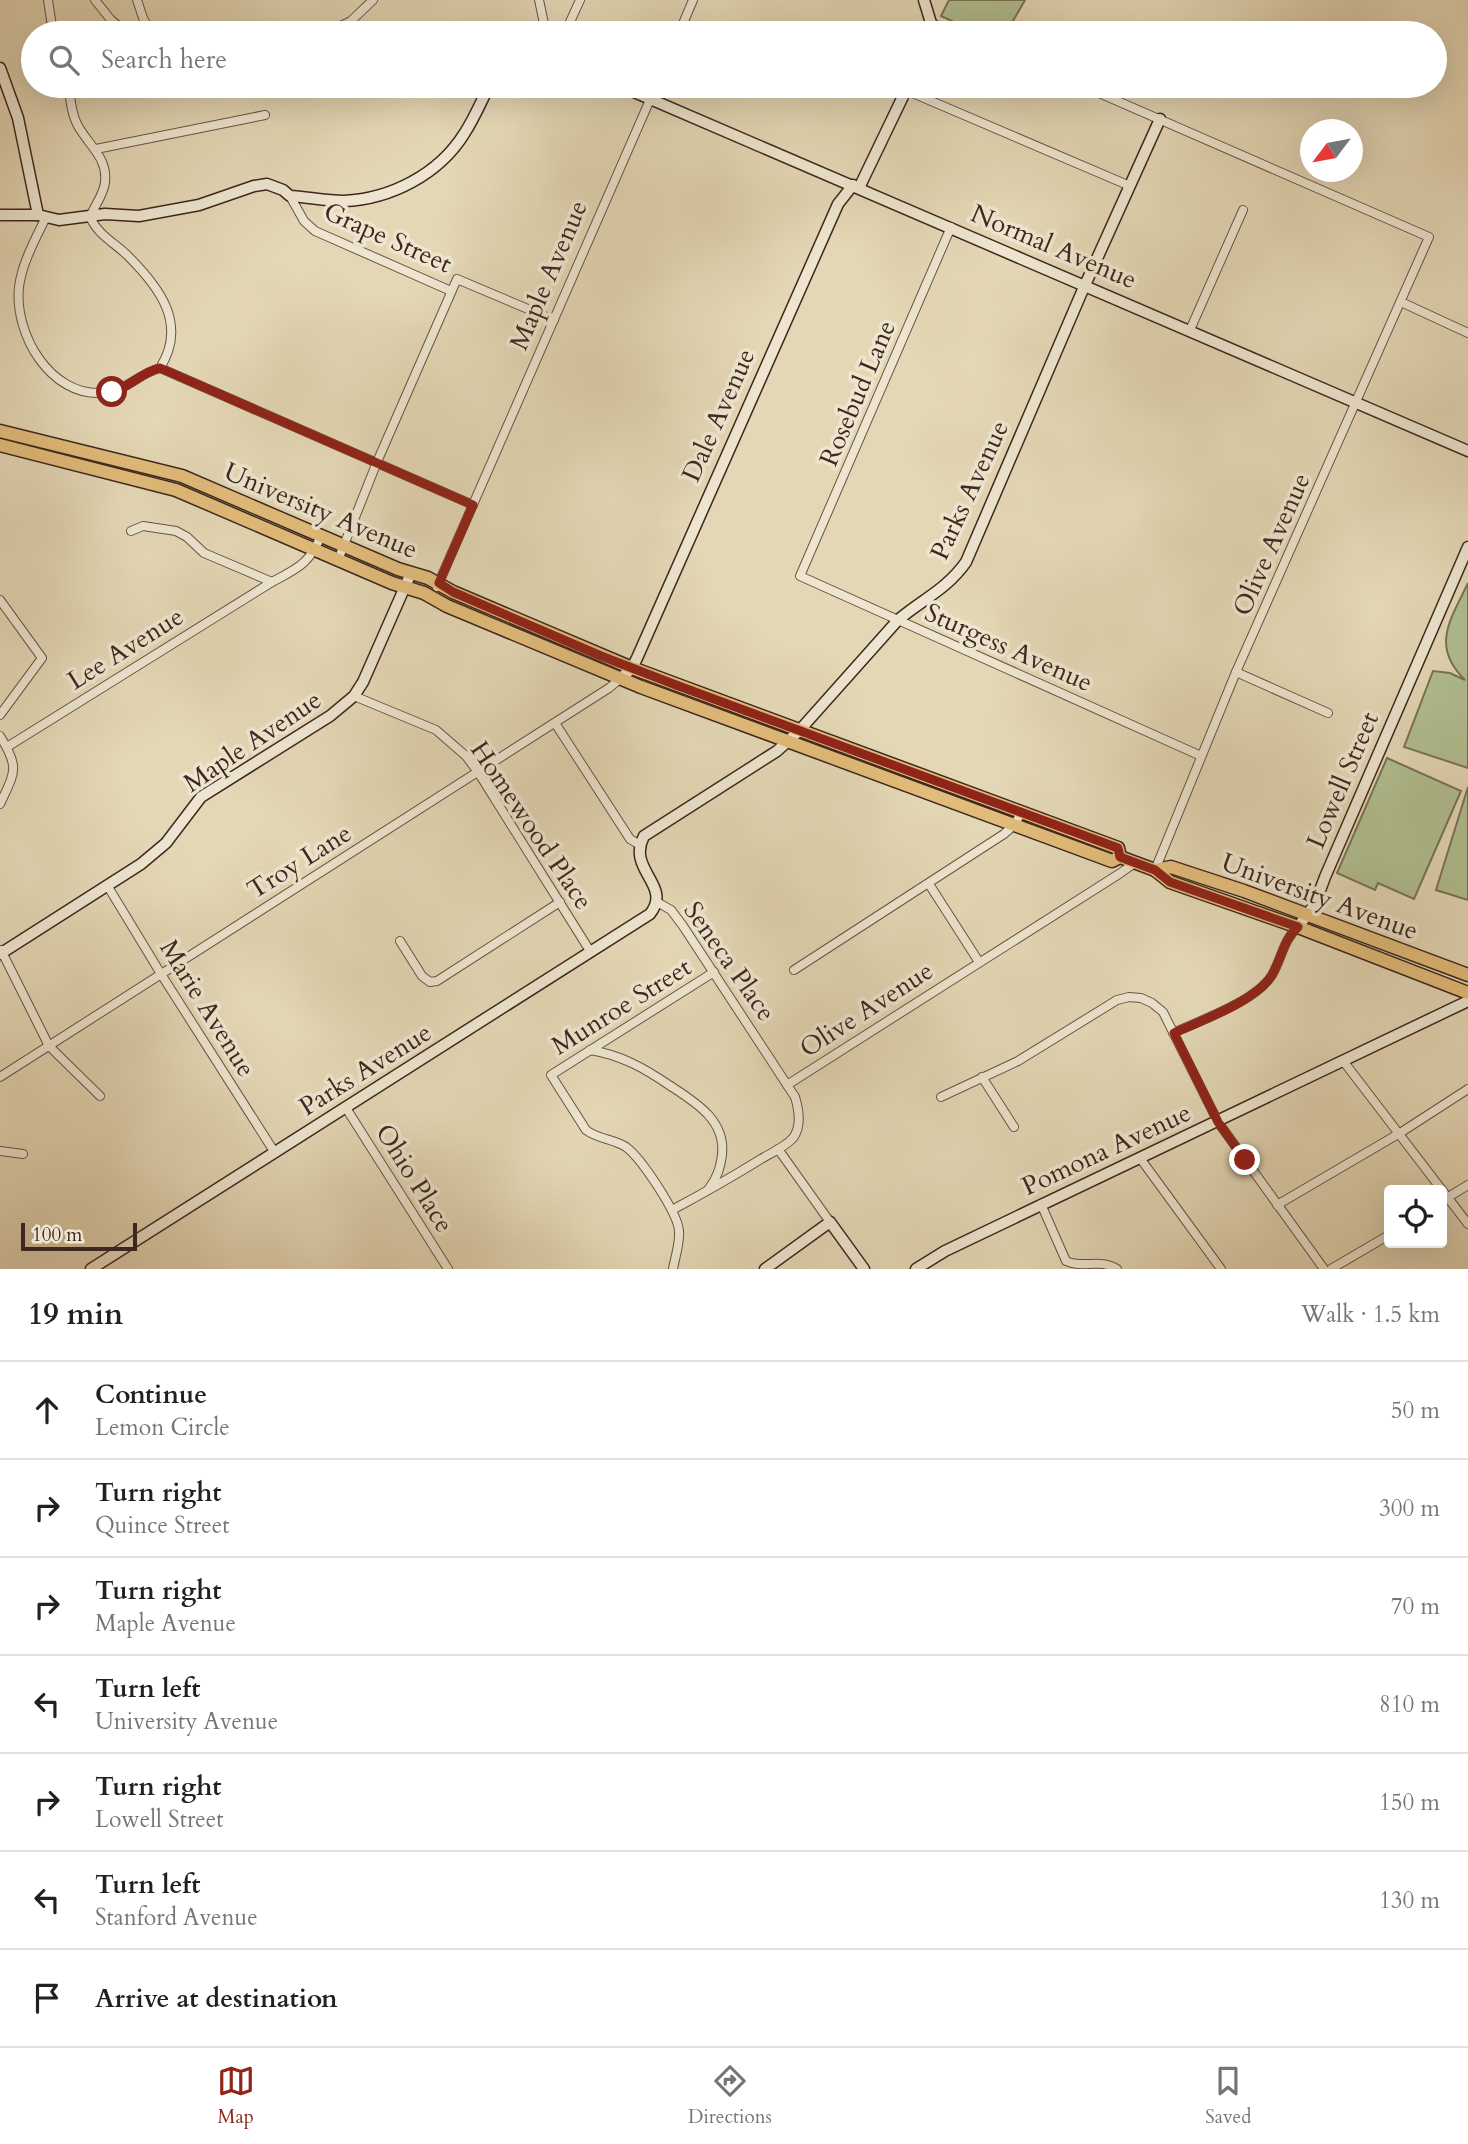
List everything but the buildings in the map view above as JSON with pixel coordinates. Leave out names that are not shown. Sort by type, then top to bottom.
[{"type":"main road","name":"University Avenue","points":[[0,430],[182,476],[344,546],[439,583],[453,592],[632,668],[1118,848],[1120,857]]},
{"type":"main road","name":"University Avenue","points":[[0,445],[176,490],[424,593],[480,620],[620,679],[1112,861],[1120,857],[1136,862],[1155,870],[1170,882],[1298,927],[1468,993]]},
{"type":"main road","name":"University Avenue","points":[[1155,870],[1171,867],[1468,975]]},
{"type":"street","points":[[48,0],[51,21]]},
{"type":"street","points":[[95,0],[112,21]]},
{"type":"street","points":[[137,0],[145,21]]},
{"type":"street","points":[[351,21],[373,0]]},
{"type":"street","points":[[539,0],[543,21]]},
{"type":"street","points":[[570,21],[580,0]]},
{"type":"street","points":[[684,21],[694,0]]},
{"type":"street","points":[[924,0],[928,21]]},
{"type":"street","points":[[0,68],[18,118],[42,216],[19,288],[20,318],[36,355],[58,378],[76,388],[93,393],[106,393],[120,390],[149,370],[160,368],[473,505]]},
{"type":"street","points":[[71,98],[76,122],[88,142],[96,149],[103,162],[106,177],[104,189],[90,217]]},
{"type":"street","points":[[0,215],[42,216],[60,220],[105,214],[139,216],[199,205],[267,184],[290,196],[343,201],[385,193],[412,183],[448,155],[464,134],[483,98]]},
{"type":"street","name":"Dale Avenue","points":[[632,668],[809,265],[838,204],[856,187],[898,98]]},
{"type":"street","points":[[928,98],[1130,186]]},
{"type":"street","points":[[1111,98],[1160,119]]},
{"type":"street","name":"Normal Avenue","points":[[650,99],[1468,451]]},
{"type":"street","name":"Maple Avenue","points":[[432,598],[650,99]]},
{"type":"street","points":[[96,149],[265,114]]},
{"type":"street","name":"Parks Avenue","points":[[640,845],[644,836],[764,760],[799,731],[898,620],[914,606],[945,587],[966,562],[1085,285],[1160,119]]},
{"type":"street","name":"Olive Avenue","points":[[1155,870],[1237,672],[1429,237],[1160,119]]},
{"type":"street","name":"Grape Street","points":[[290,196],[303,221],[315,231],[451,291],[457,279],[554,320]]},
{"type":"street","points":[[1190,330],[1243,210]]},
{"type":"street","points":[[90,217],[96,229],[143,272],[168,309],[172,338],[160,368]]},
{"type":"street","name":"Rosebud Lane","points":[[800,576],[951,227]]},
{"type":"street","points":[[338,559],[451,291]]},
{"type":"street","points":[[1401,302],[1468,333]]},
{"type":"street","points":[[131,531],[143,526],[176,531],[204,553],[272,582]]},
{"type":"street","points":[[315,549],[320,536]]},
{"type":"street","name":"Lowell Street","points":[[1174,1033],[1232,1007],[1262,988],[1272,975],[1289,935],[1309,915],[1468,547]]},
{"type":"street","name":"Lee Avenue","points":[[7,747],[304,564],[315,549]]},
{"type":"street","name":"Maple Avenue","points":[[1,951],[152,856],[166,843],[201,797],[330,716],[354,696],[363,682],[411,573]]},
{"type":"street","name":"Sturgess Avenue","points":[[800,576],[1201,756]]},
{"type":"street","points":[[0,600],[42,658],[0,715]]},
{"type":"street","points":[[620,679],[632,668]]},
{"type":"street","points":[[1237,672],[1328,713]]},
{"type":"street","name":"Troy Lane","points":[[0,1077],[620,679]]},
{"type":"street","name":"Homewood Place","points":[[354,696],[436,730],[466,756],[590,951]]},
{"type":"street","name":"Seneca Place","points":[[555,723],[630,839],[640,845],[639,858],[657,891],[657,902],[671,910],[787,1085]]},
{"type":"street","points":[[0,736],[14,759],[15,767],[0,804]]},
{"type":"street","points":[[794,970],[1004,834],[1022,812]]},
{"type":"street","name":"Olive Avenue","points":[[672,1210],[793,1138],[799,1124],[800,1110],[787,1085],[1136,862]]},
{"type":"street","points":[[929,884],[979,962]]},
{"type":"street","name":"Marie Avenue","points":[[107,885],[275,1153]]},
{"type":"street","points":[[400,941],[422,976],[430,982],[437,981],[560,902]]},
{"type":"street","name":"Parks Avenue","points":[[91,1269],[650,914],[657,902]]},
{"type":"street","points":[[1,951],[49,1046],[100,1096]]},
{"type":"street","name":"Munroe Street","points":[[672,1210],[639,1160],[626,1147],[592,1135],[586,1130],[551,1075],[714,972]]},
{"type":"street","points":[[942,1097],[1018,1061],[1123,998],[1141,998],[1156,1005],[1163,1012],[1218,1122],[1324,1269]]},
{"type":"street","name":"Pomona Avenue","points":[[916,1269],[945,1251],[1041,1204],[1468,1001]]},
{"type":"street","points":[[590,1050],[606,1052],[634,1062],[696,1102],[713,1120],[721,1136],[722,1152],[720,1171],[706,1192]]},
{"type":"street","points":[[1344,1062],[1400,1133],[1435,1185]]},
{"type":"street","points":[[982,1077],[1014,1127]]},
{"type":"street","points":[[1277,1205],[1400,1133],[1468,1089]]},
{"type":"street","name":"Ohio Place","points":[[346,1108],[448,1269]]},
{"type":"street","points":[[778,1149],[864,1269]]},
{"type":"street","points":[[0,1150],[23,1154]]},
{"type":"street","points":[[1140,1158],[1221,1269]]},
{"type":"street","points":[[1447,1198],[1468,1185]]},
{"type":"street","points":[[1447,1201],[1468,1224]]},
{"type":"street","points":[[1041,1204],[1070,1265],[1082,1269],[1102,1264],[1117,1269]]},
{"type":"street","points":[[672,1210],[680,1233],[673,1269]]},
{"type":"street","points":[[765,1269],[830,1222]]},
{"type":"street","points":[[1331,1269],[1384,1238]]},
{"type":"green space","points":[[949,0],[1025,0],[1013,21],[952,21],[941,16]]},
{"type":"green space","points":[[1468,583],[1468,768],[1404,747],[1433,671],[1450,673],[1465,680],[1454,668],[1446,644],[1450,621]]},
{"type":"green space","points":[[1387,758],[1461,791],[1414,899],[1378,883],[1375,890],[1337,873]]},
{"type":"green space","points":[[1468,787],[1468,900],[1436,890]]},
{"type":"route","points":[[112,392],[127,386],[149,370],[160,368],[473,505],[439,583],[453,592],[601,656],[676,685],[1118,848],[1120,857],[1155,870],[1170,882],[1298,927],[1289,935],[1272,975],[1262,988],[1232,1007],[1174,1033],[1218,1122],[1245,1160]]}]
